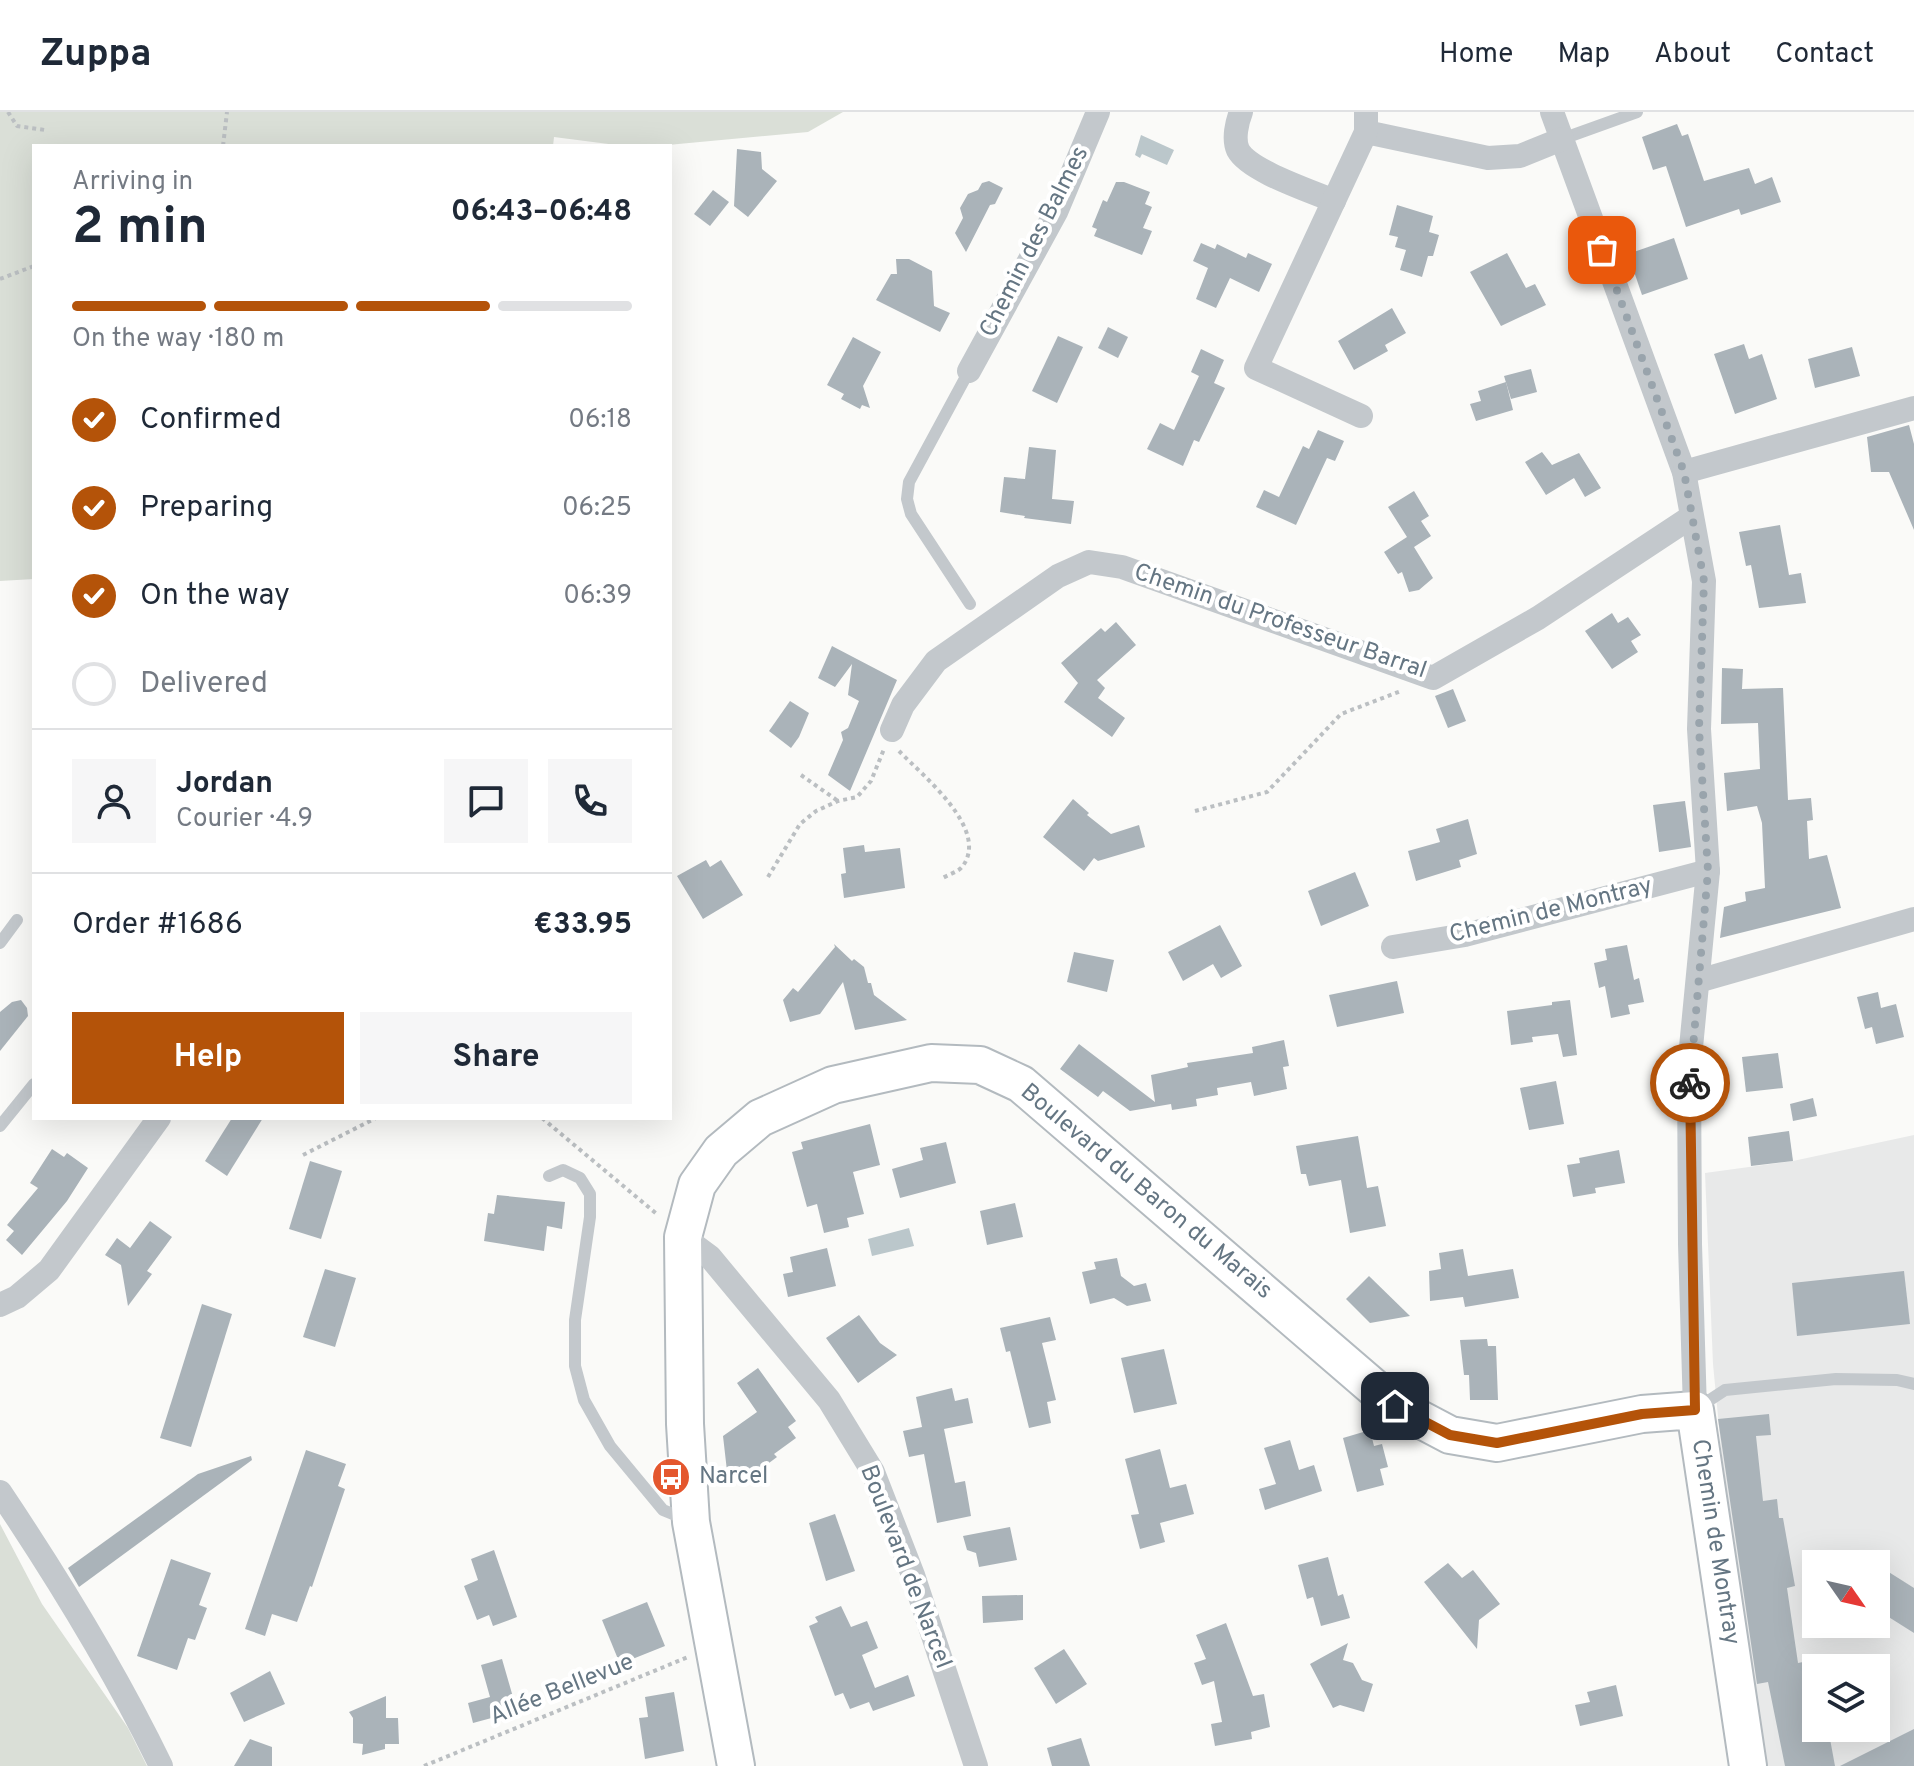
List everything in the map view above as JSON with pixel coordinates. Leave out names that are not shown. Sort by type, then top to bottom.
[{"type":"street","name":"Chemin des Balmes","points":[[969,371],[1056,212],[1098,112]]},
{"type":"street","points":[[1241,112],[1236,125],[1238,150],[1257,169],[1334,201]]},
{"type":"street","name":"Chemin de Montray","points":[[1552,112],[1684,472],[1704,581],[1699,729],[1708,871],[1689,1068],[1695,1410],[1748,1766]]},
{"type":"street","points":[[1361,416],[1256,368],[1334,201],[1366,122],[1488,158],[1520,156],[1562,139]]},
{"type":"street","points":[[1684,472],[1914,408]]},
{"type":"street","name":"Chemin du Professeur Barral","points":[[892,730],[903,705],[936,661],[1058,576],[1089,562],[1122,567],[1433,678],[1538,618],[1691,517]]},
{"type":"street","name":"Chemin de Montray","points":[[1393,947],[1465,935],[1708,871]]},
{"type":"street","points":[[1698,981],[1914,919]]},
{"type":"street","name":"Boulevard du Baron du Marais","points":[[736,1766],[691,1522],[685,1424],[685,1232],[697,1185],[721,1151],[760,1118],[833,1085],[931,1063],[980,1065],[1021,1084],[1395,1406],[1450,1435],[1497,1443],[1642,1414],[1695,1410]]},
{"type":"street","points":[[0,1305],[17,1297],[49,1270],[158,1120]]},
{"type":"street","name":"Boulevard de Narcel","points":[[685,1232],[710,1257],[829,1400],[873,1472],[913,1575],[976,1766]]},
{"type":"street","points":[[0,1492],[42,1554],[138,1718],[161,1766]]},
{"type":"lane","points":[[1562,139],[1637,112]]},
{"type":"lane","points":[[969,371],[909,482],[907,499],[911,514],[970,604]]},
{"type":"lane","points":[[0,943],[17,920]]},
{"type":"lane","points":[[0,1126],[32,1086]]},
{"type":"lane","points":[[549,1176],[563,1170],[580,1178],[590,1194],[590,1217],[575,1320],[575,1366],[584,1400],[610,1446],[663,1510],[691,1522]]},
{"type":"lane","points":[[1695,1410],[1725,1390],[1836,1379],[1897,1380],[1914,1384]]},
{"type":"path","points":[[8,112],[17,126],[45,130]]},
{"type":"path","points":[[223,144],[227,112]]},
{"type":"path","points":[[0,279],[32,267]]},
{"type":"path","points":[[1195,811],[1267,792],[1341,714],[1433,678]]},
{"type":"path","points":[[768,877],[800,824],[816,811],[857,797],[871,781],[892,730]]},
{"type":"path","points":[[892,730],[898,750],[951,806],[967,828],[971,849],[961,869],[941,879]]},
{"type":"path","points":[[801,775],[838,801]]},
{"type":"path","points":[[303,1155],[372,1120]]},
{"type":"path","points":[[544,1120],[661,1217],[685,1232]]},
{"type":"path","name":"Allée Bellevue","points":[[424,1766],[713,1647]]},
{"type":"shaded area","points":[[0,112],[843,112],[808,132],[672,145],[608,144],[554,137],[553,144],[32,144],[32,579],[0,581]]},
{"type":"shaded area","points":[[1141,135],[1174,150],[1167,165],[1142,154],[1140,158],[1135,155]]},
{"type":"shaded area","points":[[1914,1135],[1914,1766],[1767,1766],[1750,1684],[1728,1521],[1713,1364],[1705,1173],[1793,1161]]},
{"type":"shaded area","points":[[909,1228],[914,1246],[872,1256],[868,1239]]},
{"type":"shaded area","points":[[0,1524],[42,1604],[128,1728],[147,1766],[0,1766]]},
{"type":"building","points":[[1677,124],[1682,136],[1688,134],[1704,181],[1749,168],[1755,184],[1772,177],[1781,202],[1741,215],[1739,209],[1686,227],[1666,166],[1653,170],[1642,137]]},
{"type":"building","points":[[737,149],[761,152],[762,169],[777,181],[748,217],[734,206]]},
{"type":"building","points":[[989,181],[1003,188],[995,204],[990,205],[966,252],[955,233],[963,218],[960,208],[968,194]]},
{"type":"building","points":[[1116,182],[1150,192],[1145,204],[1152,207],[1143,228],[1152,231],[1142,255],[1094,236],[1097,229],[1092,227],[1103,200],[1107,202]]},
{"type":"building","points":[[713,190],[729,202],[710,226],[694,214]]},
{"type":"building","points":[[1397,205],[1433,216],[1429,232],[1439,235],[1422,277],[1400,270],[1406,250],[1395,247],[1398,237],[1389,235]]},
{"type":"building","points":[[1674,238],[1688,279],[1642,295],[1628,254]]},
{"type":"building","points":[[1201,243],[1215,249],[1217,244],[1246,258],[1248,253],[1272,264],[1259,292],[1230,278],[1216,308],[1196,299],[1208,268],[1193,261]]},
{"type":"building","points":[[1507,253],[1526,288],[1535,284],[1546,305],[1501,326],[1470,272]]},
{"type":"building","points":[[896,259],[909,259],[932,271],[934,306],[950,313],[940,332],[876,300],[891,274],[897,274]]},
{"type":"building","points":[[1392,308],[1406,333],[1385,345],[1388,351],[1354,370],[1338,341]]},
{"type":"building","points":[[1108,327],[1128,337],[1118,358],[1098,348]]},
{"type":"building","points":[[1058,336],[1083,347],[1057,403],[1032,391]]},
{"type":"building","points":[[853,337],[881,352],[863,386],[870,408],[862,405],[860,409],[841,399],[844,394],[827,385]]},
{"type":"building","points":[[1744,344],[1749,359],[1762,354],[1777,399],[1735,414],[1714,354]]},
{"type":"building","points":[[1852,347],[1860,376],[1815,388],[1808,359]]},
{"type":"building","points":[[1201,349],[1224,360],[1214,383],[1225,388],[1199,442],[1194,440],[1183,466],[1147,449],[1160,423],[1174,430],[1199,376],[1191,372]]},
{"type":"building","points":[[1531,369],[1537,392],[1511,399],[1504,376]]},
{"type":"building","points":[[1506,382],[1513,410],[1476,421],[1470,404],[1481,401],[1478,391]]},
{"type":"building","points":[[1909,425],[1914,444],[1914,530],[1889,472],[1871,472],[1867,437]]},
{"type":"building","points":[[1318,430],[1344,441],[1335,461],[1327,458],[1296,525],[1256,507],[1264,490],[1279,497],[1303,446],[1309,449]]},
{"type":"building","points":[[1029,447],[1056,450],[1052,499],[1074,501],[1071,524],[1000,512],[1004,477],[1025,479]]},
{"type":"building","points":[[1542,452],[1552,465],[1579,453],[1601,488],[1585,497],[1574,478],[1546,495],[1525,462]]},
{"type":"building","points":[[1414,491],[1429,516],[1421,521],[1431,536],[1414,547],[1433,578],[1419,590],[1409,592],[1402,572],[1398,574],[1384,552],[1407,537],[1388,507]]},
{"type":"building","points":[[1780,525],[1789,575],[1801,573],[1806,603],[1759,608],[1751,565],[1746,566],[1739,532]]},
{"type":"building","points":[[1612,613],[1618,623],[1628,617],[1641,635],[1631,641],[1638,652],[1612,669],[1585,631]]},
{"type":"building","points":[[1116,622],[1136,645],[1097,680],[1105,688],[1098,698],[1125,718],[1112,737],[1064,702],[1078,683],[1061,663],[1101,628],[1105,632]]},
{"type":"building","points":[[832,646],[897,680],[850,791],[828,775],[843,740],[841,732],[848,728],[859,701],[848,695],[852,664],[835,687],[818,678]]},
{"type":"building","points":[[1722,668],[1743,669],[1742,689],[1783,688],[1788,800],[1811,798],[1813,820],[1807,821],[1809,859],[1827,855],[1841,908],[1720,938],[1724,907],[1746,901],[1745,892],[1765,888],[1762,823],[1757,806],[1727,811],[1724,773],[1760,769],[1758,723],[1721,724]]},
{"type":"building","points":[[1453,689],[1466,721],[1448,728],[1435,696]]},
{"type":"building","points":[[790,701],[809,713],[791,748],[769,731]]},
{"type":"building","points":[[1073,799],[1111,834],[1139,825],[1145,847],[1098,861],[1094,858],[1084,871],[1043,837]]},
{"type":"building","points":[[1685,801],[1691,847],[1659,852],[1653,805]]},
{"type":"building","points":[[1468,819],[1477,854],[1459,860],[1461,867],[1416,881],[1408,851],[1440,842],[1436,829]]},
{"type":"building","points":[[864,845],[865,852],[900,848],[905,888],[844,898],[841,874],[846,873],[843,848]]},
{"type":"building","points":[[706,860],[710,867],[721,860],[743,895],[703,919],[677,876]]},
{"type":"building","points":[[1355,872],[1369,906],[1321,926],[1308,891]]},
{"type":"building","points":[[1220,925],[1242,966],[1221,978],[1213,964],[1183,981],[1168,952]]},
{"type":"building","points":[[834,944],[852,961],[854,959],[864,967],[874,995],[907,1020],[855,1030],[843,982],[820,1014],[790,1022],[783,1000],[793,988],[798,992],[835,947]]},
{"type":"building","points":[[1627,945],[1634,980],[1639,978],[1644,1002],[1628,1005],[1630,1014],[1611,1018],[1605,986],[1599,988],[1594,963],[1607,960],[1605,949]]},
{"type":"building","points":[[1074,952],[1114,960],[1107,992],[1067,982]]},
{"type":"building","points":[[1397,981],[1404,1013],[1337,1027],[1329,995]]},
{"type":"building","points":[[1878,992],[1881,1008],[1896,1004],[1904,1037],[1876,1044],[1872,1027],[1865,1029],[1857,997]]},
{"type":"building","points":[[21,1000],[28,1016],[0,1051],[0,1012],[12,1002]]},
{"type":"building","points":[[1570,1000],[1577,1055],[1563,1057],[1558,1034],[1532,1037],[1533,1042],[1511,1045],[1507,1011]]},
{"type":"building","points":[[1284,1040],[1289,1066],[1283,1067],[1287,1089],[1254,1096],[1251,1082],[1217,1088],[1218,1095],[1196,1099],[1197,1106],[1172,1110],[1171,1104],[1130,1111],[1103,1091],[1098,1097],[1060,1069],[1079,1044],[1155,1102],[1151,1075],[1188,1067],[1187,1063],[1253,1053],[1252,1047]]},
{"type":"building","points":[[1778,1053],[1783,1088],[1746,1092],[1742,1057]]},
{"type":"building","points":[[1556,1081],[1564,1124],[1529,1130],[1520,1088]]},
{"type":"building","points":[[1813,1098],[1817,1116],[1793,1121],[1790,1104]]},
{"type":"building","points":[[231,1120],[262,1120],[227,1176],[205,1161]]},
{"type":"building","points":[[870,1124],[880,1165],[853,1172],[864,1214],[847,1218],[849,1227],[824,1233],[817,1204],[807,1207],[792,1152],[803,1149],[801,1142]]},
{"type":"building","points":[[1789,1131],[1793,1161],[1751,1166],[1748,1137]]},
{"type":"building","points":[[1358,1136],[1367,1188],[1378,1186],[1386,1226],[1350,1233],[1341,1180],[1309,1186],[1306,1174],[1301,1174],[1296,1146]]},
{"type":"building","points":[[946,1142],[956,1183],[900,1198],[892,1169],[923,1160],[920,1148]]},
{"type":"building","points":[[52,1149],[64,1157],[67,1153],[88,1168],[67,1201],[22,1255],[6,1240],[14,1231],[7,1225],[38,1188],[30,1183]]},
{"type":"building","points":[[1619,1150],[1625,1183],[1595,1188],[1596,1193],[1573,1197],[1567,1165],[1580,1163],[1579,1158]]},
{"type":"building","points":[[310,1161],[342,1171],[321,1239],[289,1229]]},
{"type":"building","points":[[497,1195],[565,1202],[562,1229],[547,1226],[544,1251],[484,1241],[488,1213],[494,1214]]},
{"type":"building","points":[[1015,1203],[1023,1237],[987,1245],[980,1211]]},
{"type":"building","points":[[150,1221],[172,1237],[147,1271],[152,1274],[128,1306],[121,1265],[105,1255],[117,1238],[130,1248]]},
{"type":"building","points":[[827,1248],[836,1286],[788,1297],[783,1274],[793,1272],[790,1257]]},
{"type":"building","points":[[1463,1249],[1468,1276],[1513,1269],[1519,1298],[1465,1307],[1463,1297],[1430,1301],[1429,1271],[1441,1269],[1439,1253]]},
{"type":"building","points":[[1117,1258],[1121,1276],[1134,1286],[1146,1283],[1151,1301],[1127,1306],[1114,1298],[1090,1304],[1082,1272],[1096,1269],[1094,1262]]},
{"type":"building","points":[[325,1269],[356,1278],[335,1347],[303,1337]]},
{"type":"building","points":[[1904,1271],[1910,1324],[1797,1336],[1792,1283]]},
{"type":"building","points":[[1369,1276],[1410,1316],[1370,1323],[1346,1299]]},
{"type":"building","points":[[202,1304],[232,1314],[191,1447],[160,1438]]},
{"type":"building","points":[[859,1315],[880,1343],[897,1355],[858,1383],[826,1338]]},
{"type":"building","points":[[1050,1317],[1056,1340],[1042,1343],[1056,1400],[1047,1402],[1051,1423],[1029,1428],[1010,1351],[1006,1352],[1000,1328]]},
{"type":"building","points":[[1487,1339],[1488,1346],[1496,1346],[1498,1400],[1470,1400],[1469,1375],[1464,1375],[1460,1340]]},
{"type":"building","points":[[1164,1349],[1177,1404],[1134,1413],[1121,1358]]},
{"type":"building","points":[[758,1368],[796,1421],[788,1427],[796,1438],[753,1475],[745,1471],[727,1471],[723,1436],[757,1412],[737,1383]]},
{"type":"building","points":[[952,1388],[955,1401],[968,1398],[973,1423],[944,1429],[955,1483],[965,1481],[971,1516],[937,1523],[924,1454],[909,1457],[903,1431],[922,1427],[916,1397]]},
{"type":"building","points":[[1769,1414],[1771,1435],[1756,1436],[1763,1501],[1777,1499],[1795,1586],[1787,1588],[1798,1663],[1802,1662],[1802,1742],[1831,1742],[1835,1766],[1785,1766],[1768,1682],[1757,1684],[1718,1419]]},
{"type":"building","points":[[1370,1430],[1374,1446],[1382,1444],[1388,1467],[1380,1469],[1384,1485],[1357,1492],[1343,1438]]},
{"type":"building","points":[[1290,1440],[1299,1470],[1314,1465],[1322,1491],[1265,1510],[1259,1489],[1276,1484],[1264,1448]]},
{"type":"building","points":[[1160,1449],[1170,1488],[1186,1484],[1194,1514],[1160,1523],[1165,1542],[1140,1549],[1131,1515],[1139,1514],[1125,1459]]},
{"type":"building","points":[[306,1450],[346,1464],[338,1486],[345,1489],[297,1622],[272,1614],[265,1636],[245,1629]]},
{"type":"building","points":[[251,1456],[252,1460],[79,1587],[68,1568],[198,1474]]},
{"type":"building","points":[[835,1514],[855,1571],[826,1581],[809,1523]]},
{"type":"building","points":[[1010,1527],[1017,1560],[979,1567],[976,1553],[967,1550],[963,1536]]},
{"type":"building","points":[[494,1550],[517,1617],[493,1626],[489,1615],[477,1620],[464,1586],[478,1580],[471,1559]]},
{"type":"building","points":[[1328,1557],[1338,1596],[1343,1594],[1350,1618],[1321,1626],[1313,1597],[1307,1599],[1298,1565]]},
{"type":"building","points":[[171,1559],[211,1573],[199,1605],[207,1608],[195,1640],[188,1638],[177,1670],[137,1656]]},
{"type":"building","points":[[1448,1563],[1462,1578],[1473,1570],[1500,1604],[1479,1620],[1477,1649],[1424,1582]]},
{"type":"building","points":[[1890,1573],[1914,1588],[1914,1633],[1890,1618]]},
{"type":"building","points":[[1023,1595],[1023,1620],[983,1623],[982,1596]]},
{"type":"building","points":[[647,1602],[665,1646],[620,1664],[602,1620]]},
{"type":"building","points":[[841,1606],[851,1627],[867,1621],[878,1648],[862,1655],[875,1688],[908,1675],[915,1696],[873,1711],[869,1702],[850,1709],[843,1693],[835,1696],[809,1626],[818,1622],[815,1617]]},
{"type":"building","points":[[1226,1623],[1253,1696],[1264,1694],[1270,1727],[1251,1732],[1252,1739],[1215,1746],[1211,1724],[1222,1722],[1214,1681],[1202,1685],[1194,1663],[1206,1659],[1196,1635]]},
{"type":"building","points":[[1348,1643],[1343,1660],[1353,1663],[1362,1680],[1373,1684],[1364,1712],[1340,1705],[1333,1708],[1310,1664]]},
{"type":"building","points":[[1064,1649],[1087,1684],[1056,1704],[1034,1668]]},
{"type":"building","points":[[502,1659],[517,1711],[473,1723],[468,1703],[490,1697],[481,1665]]},
{"type":"building","points":[[270,1671],[285,1704],[244,1722],[230,1693]]},
{"type":"building","points":[[1616,1685],[1623,1716],[1580,1726],[1575,1705],[1590,1702],[1587,1692]]},
{"type":"building","points":[[674,1692],[684,1751],[645,1759],[639,1718],[648,1717],[645,1697]]},
{"type":"building","points":[[386,1696],[386,1718],[398,1718],[399,1744],[385,1744],[385,1749],[362,1755],[363,1744],[353,1743],[353,1718],[349,1712]]},
{"type":"building","points":[[1914,1729],[1914,1766],[1840,1766],[1890,1742]]},
{"type":"building","points":[[1081,1738],[1090,1766],[1052,1766],[1047,1748]]},
{"type":"building","points":[[250,1739],[272,1747],[272,1766],[234,1766]]},
{"type":"way so far","points":[[1602,250],[1684,472],[1704,581],[1699,729],[1708,871],[1690,1083]]},
{"type":"place","name":"Narcel","points":[[671,1477]]},
{"type":"route","points":[[1395,1406],[1450,1435],[1497,1443],[1642,1414],[1695,1410],[1690,1244],[1690,1083]]}]
